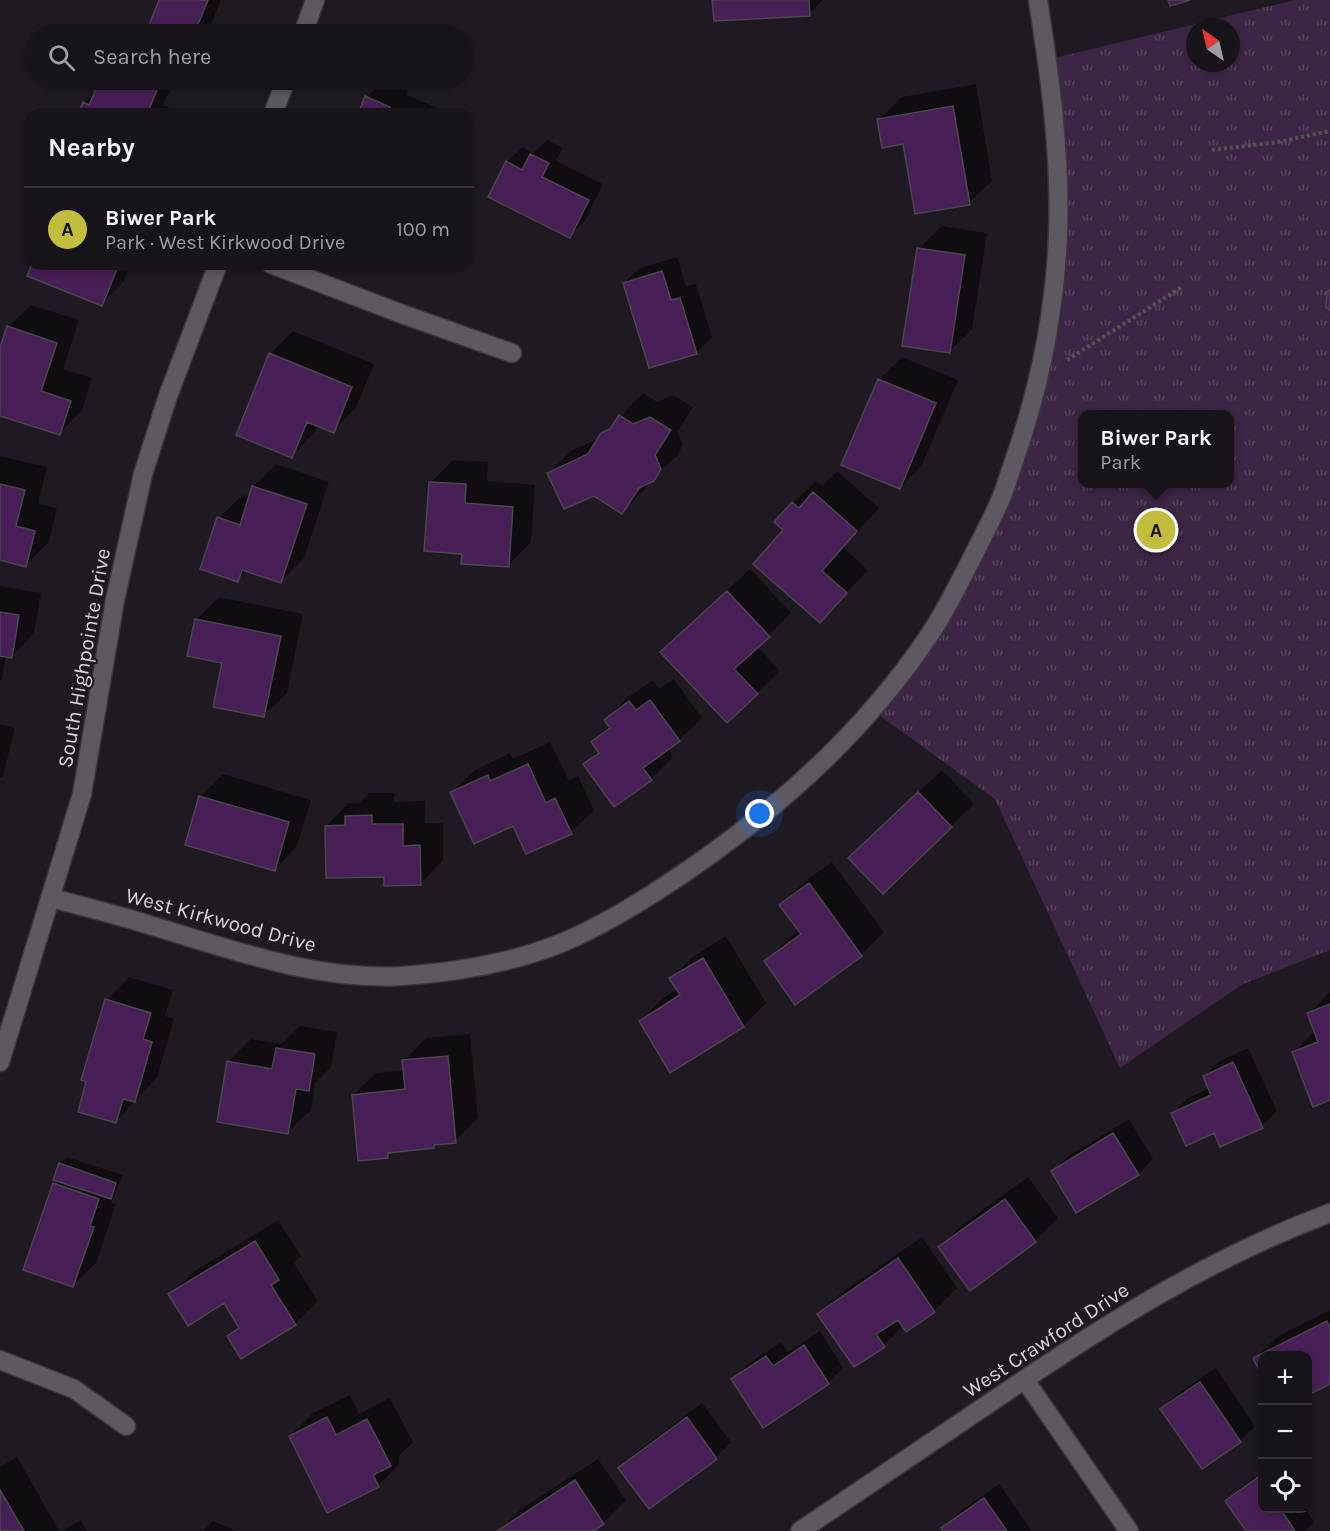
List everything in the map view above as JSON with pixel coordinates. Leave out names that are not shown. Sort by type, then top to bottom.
[{"type":"street","points":[[307,24],[315,0]]},
{"type":"street","name":"West Kirkwood Drive","points":[[51,898],[153,926],[234,952],[341,974],[396,976],[456,971],[513,958],[582,933],[621,912],[705,860],[765,815],[827,760],[872,710],[928,638],[1000,502],[1027,423],[1039,378],[1053,295],[1058,234],[1058,179],[1054,118],[1038,0]]},
{"type":"street","points":[[275,108],[282,90]]},
{"type":"street","name":"South Highpointe Drive","points":[[0,1062],[82,794],[115,600],[143,474],[172,386],[216,270]]},
{"type":"street","points":[[287,270],[512,353]]},
{"type":"street","name":"West Crawford Drive","points":[[800,1531],[1101,1329],[1173,1285],[1264,1239],[1330,1213]]},
{"type":"street","points":[[0,1360],[74,1389],[126,1426]]},
{"type":"street","points":[[1025,1380],[1129,1531]]},
{"type":"path","points":[[1212,150],[1278,142],[1330,131]]},
{"type":"path","points":[[1039,378],[1182,287]]},
{"type":"green space","points":[[1295,0],[1330,0],[1330,950],[1241,985],[1120,1068],[995,799],[872,710],[928,638],[1013,463],[1054,295],[1047,60],[1186,26],[1186,72],[1240,72],[1240,18],[1221,18]]},
{"type":"building","points":[[159,0],[208,0],[198,24],[149,24]]},
{"type":"building","points":[[712,0],[809,0],[810,16],[714,21]]},
{"type":"building","points":[[1168,0],[1190,0],[1170,6]]},
{"type":"building","points":[[96,90],[157,90],[150,108],[80,108],[83,102],[89,105]]},
{"type":"building","points":[[365,96],[390,107],[389,108],[360,108]]},
{"type":"building","points":[[953,106],[970,205],[915,214],[903,144],[882,148],[877,119]]},
{"type":"building","points":[[530,154],[549,163],[542,177],[589,200],[570,238],[488,197],[506,161],[522,170]]},
{"type":"building","points":[[917,248],[965,255],[950,353],[902,346]]},
{"type":"building","points":[[30,270],[117,270],[102,306],[27,276]]},
{"type":"building","points":[[662,271],[671,300],[680,298],[697,354],[649,368],[623,283]]},
{"type":"building","points":[[1330,290],[1330,310],[1326,307],[1327,292]]},
{"type":"building","points":[[7,326],[57,343],[41,391],[71,401],[60,435],[0,416],[0,348]]},
{"type":"building","points":[[269,353],[352,387],[334,433],[307,422],[292,458],[236,435]]},
{"type":"building","points":[[878,379],[936,403],[900,489],[841,465]]},
{"type":"building","points":[[619,415],[633,424],[650,417],[671,430],[655,455],[661,469],[654,481],[639,488],[622,514],[594,496],[564,509],[547,473],[588,454],[601,433],[610,429]]},
{"type":"building","points":[[429,482],[466,484],[465,503],[513,507],[509,567],[461,564],[462,554],[424,551]]},
{"type":"building","points":[[0,484],[25,490],[16,526],[35,531],[26,567],[0,560]]},
{"type":"building","points":[[252,486],[307,504],[281,583],[242,570],[238,582],[200,569],[217,517],[240,525]]},
{"type":"building","points":[[813,492],[857,531],[822,571],[847,593],[820,623],[753,564],[783,530],[774,522],[792,502],[799,508]]},
{"type":"building","points":[[727,591],[770,637],[734,669],[758,694],[727,723],[660,652]]},
{"type":"building","points":[[0,612],[19,615],[12,658],[0,656]]},
{"type":"building","points":[[195,619],[281,636],[264,717],[213,707],[222,663],[187,656]]},
{"type":"building","points":[[650,700],[680,741],[643,768],[652,780],[614,807],[583,764],[599,753],[591,742],[610,728],[604,720],[629,701],[636,710]]},
{"type":"building","points":[[528,764],[546,803],[555,798],[572,834],[526,854],[513,826],[474,844],[450,792],[488,775],[490,781]]},
{"type":"building","points":[[918,792],[952,827],[883,894],[848,858]]},
{"type":"building","points":[[199,796],[289,822],[275,871],[185,845]]},
{"type":"building","points":[[372,815],[372,824],[403,824],[403,846],[420,845],[421,885],[384,886],[384,877],[326,878],[325,826],[345,825],[345,816]]},
{"type":"building","points":[[809,883],[862,956],[795,1005],[764,961],[801,934],[779,905]]},
{"type":"building","points":[[703,958],[744,1027],[670,1073],[639,1021],[680,995],[669,978]]},
{"type":"building","points":[[105,999],[151,1013],[143,1039],[152,1042],[135,1102],[123,1099],[116,1123],[78,1112],[86,1082],[81,1080]]},
{"type":"building","points":[[1330,1004],[1330,1100],[1313,1107],[1292,1052],[1318,1042],[1307,1013]]},
{"type":"building","points":[[276,1048],[315,1054],[309,1091],[296,1089],[288,1134],[217,1122],[227,1061],[272,1069]]},
{"type":"building","points":[[448,1056],[456,1143],[388,1153],[388,1158],[358,1161],[352,1095],[405,1089],[402,1060]]},
{"type":"building","points":[[1233,1062],[1263,1128],[1220,1147],[1214,1133],[1186,1146],[1171,1113],[1211,1095],[1203,1076]]},
{"type":"building","points":[[1113,1133],[1139,1175],[1076,1213],[1051,1171]]},
{"type":"building","points":[[59,1163],[116,1183],[111,1199],[53,1180]]},
{"type":"building","points":[[53,1183],[99,1199],[90,1226],[94,1227],[73,1287],[23,1270]]},
{"type":"building","points":[[1005,1199],[1036,1242],[970,1291],[938,1247]]},
{"type":"building","points":[[255,1241],[279,1280],[271,1285],[296,1325],[241,1359],[227,1336],[239,1328],[224,1303],[188,1326],[168,1294]]},
{"type":"building","points":[[898,1258],[935,1312],[906,1332],[898,1320],[876,1334],[885,1347],[854,1367],[817,1314]]},
{"type":"building","points":[[1327,1321],[1330,1327],[1330,1384],[1312,1393],[1312,1351],[1267,1351]]},
{"type":"building","points":[[804,1345],[829,1384],[763,1428],[731,1379],[766,1356],[773,1366]]},
{"type":"building","points":[[1258,1356],[1258,1368],[1253,1358]]},
{"type":"building","points":[[1200,1382],[1241,1442],[1202,1469],[1160,1409]]},
{"type":"building","points":[[327,1417],[336,1435],[367,1419],[391,1466],[373,1475],[379,1487],[327,1513],[289,1436]]},
{"type":"building","points":[[687,1417],[717,1459],[649,1509],[618,1468]]},
{"type":"building","points":[[1258,1477],[1258,1513],[1283,1513],[1295,1531],[1246,1531],[1225,1501]]},
{"type":"building","points":[[575,1480],[604,1524],[593,1531],[497,1531]]},
{"type":"building","points":[[0,1490],[24,1531],[0,1531]]},
{"type":"building","points":[[984,1498],[1007,1531],[943,1531],[941,1528]]},
{"type":"place","name":"Biwer Park","points":[[1156,530]]}]
